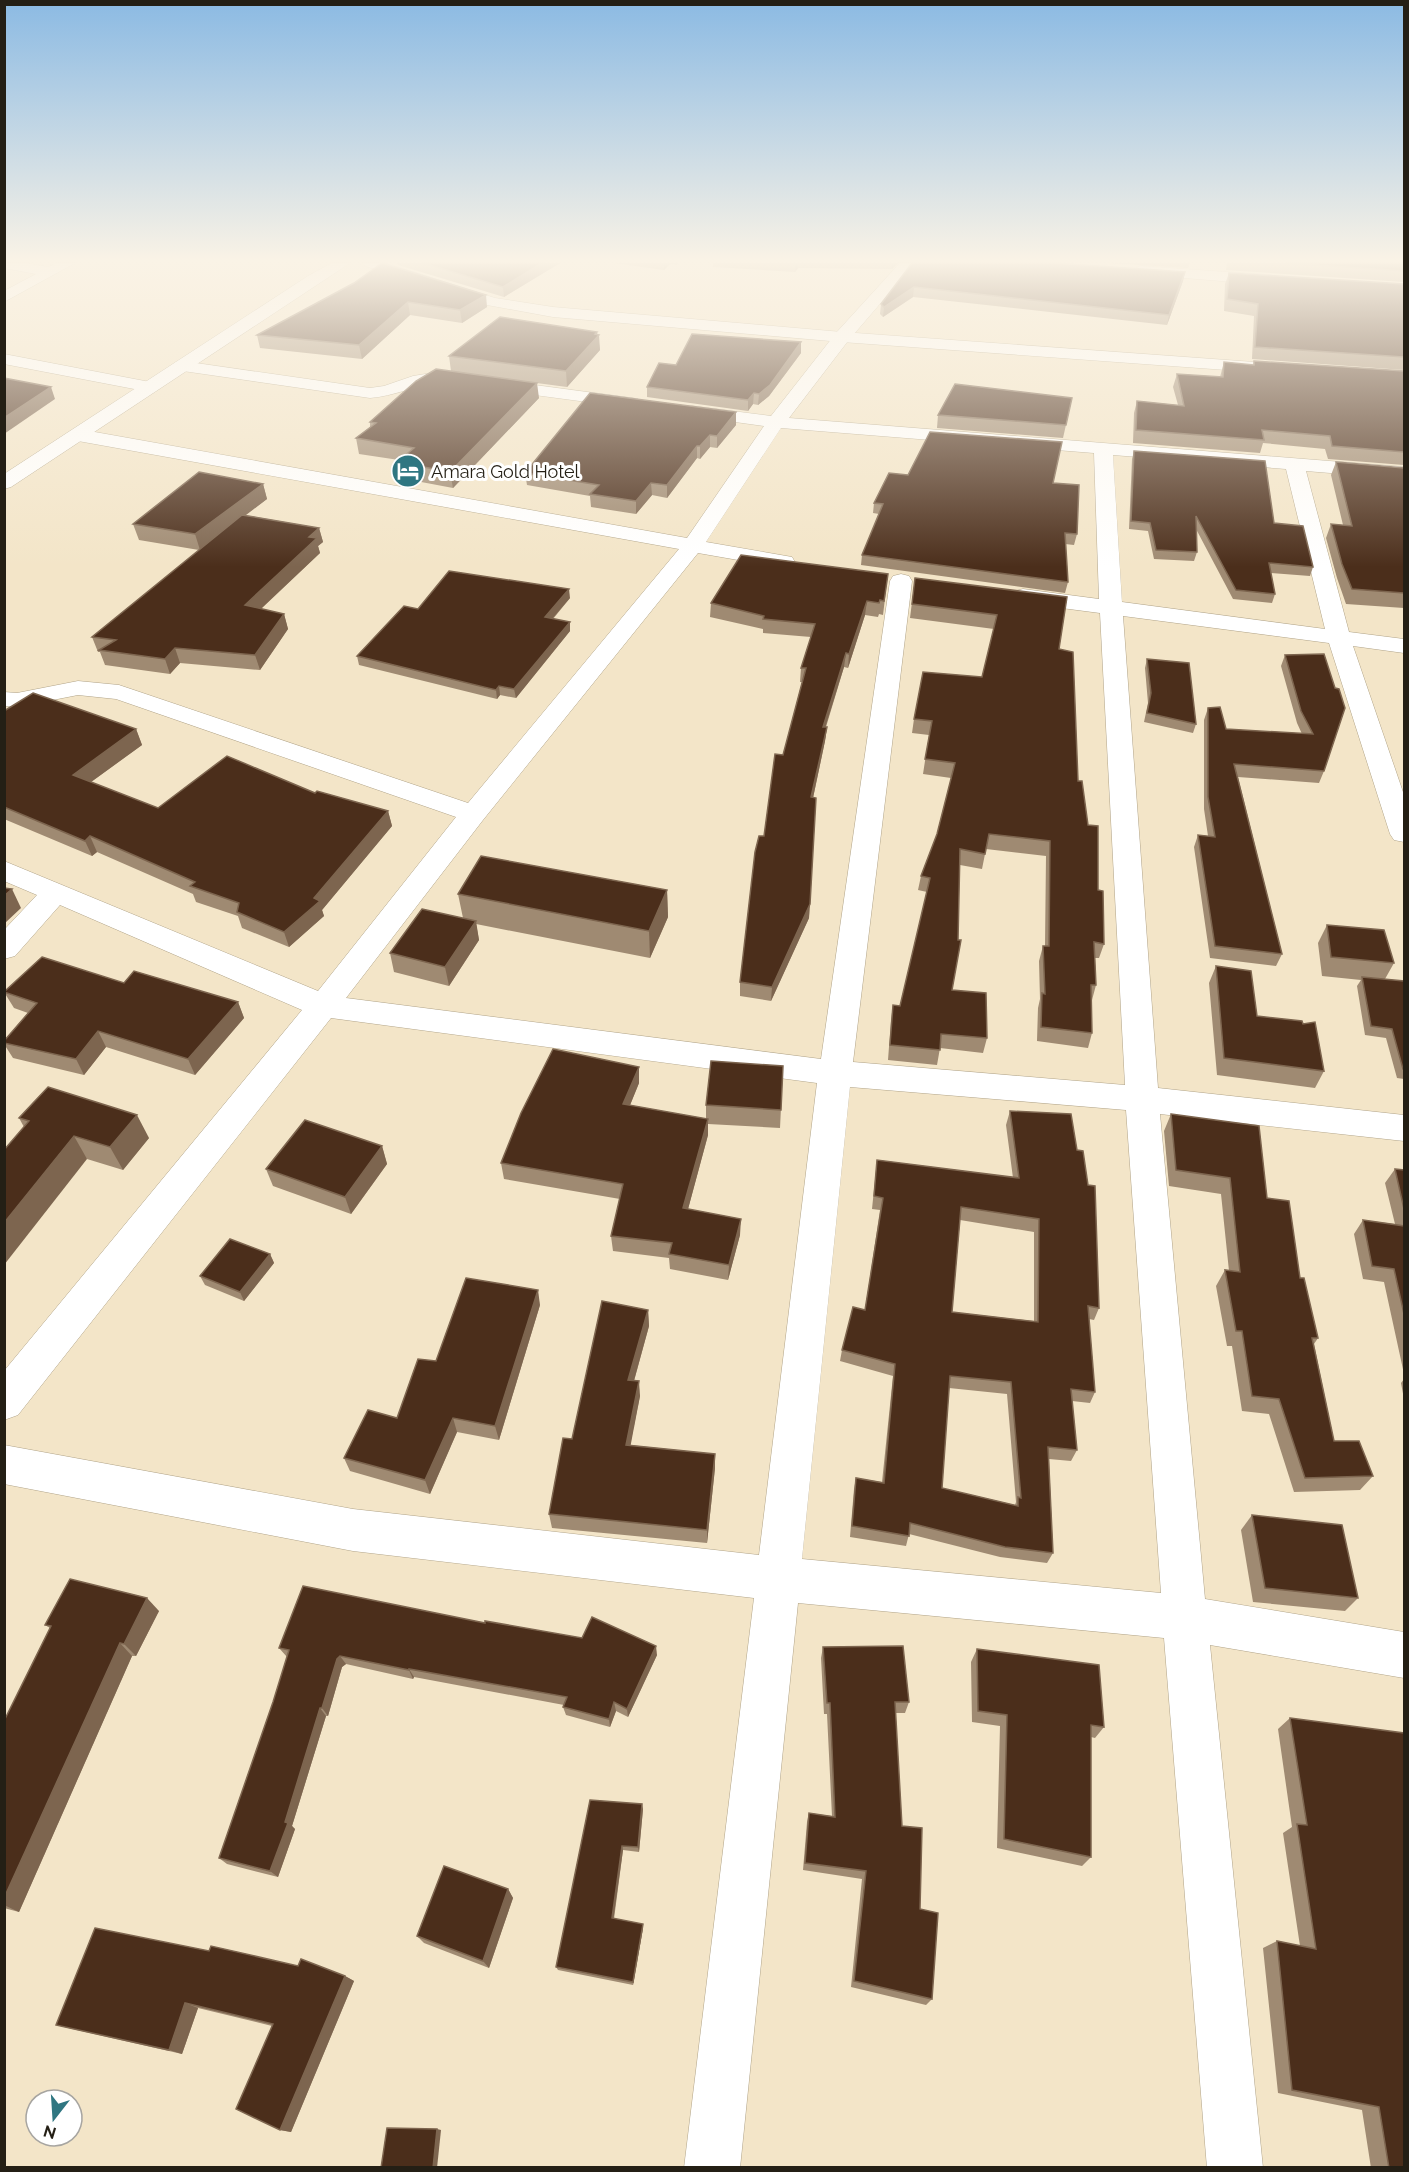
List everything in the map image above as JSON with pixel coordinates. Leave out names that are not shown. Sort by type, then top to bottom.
[{"type":"main road","points":[[32,364],[150,387]]},
{"type":"main road","points":[[105,394],[152,364]]},
{"type":"main road","points":[[4,1402],[323,1006],[472,814],[692,547],[776,422],[821,364]]},
{"type":"main road","points":[[1222,364],[1287,369]]},
{"type":"main road","points":[[4,483],[182,366],[351,392],[387,391],[413,381],[438,377],[648,405]]},
{"type":"main road","points":[[671,408],[776,422],[1404,473]]},
{"type":"main road","points":[[78,435],[808,566]]},
{"type":"main road","points":[[1103,447],[1110,608],[1142,1099],[1184,1618],[1235,2168]]},
{"type":"main road","points":[[1295,465],[1339,638],[1404,834]]},
{"type":"main road","points":[[712,2168],[835,1073],[901,580]]},
{"type":"main road","points":[[1005,594],[1404,646]]},
{"type":"main road","points":[[4,699],[17,700],[78,688],[119,692],[472,814]]},
{"type":"main road","points":[[4,870],[323,1006],[835,1073],[1142,1099],[1404,1128]]},
{"type":"main road","points":[[4,949],[55,893]]},
{"type":"main road","points":[[4,1464],[353,1530],[778,1579],[1184,1618],[1404,1655]]},
{"type":"building","points":[[514,364],[572,364],[566,371]]},
{"type":"building","points":[[658,364],[785,364],[770,385],[759,394],[754,393],[748,400],[647,387]]},
{"type":"building","points":[[1224,364],[1304,364],[1404,371],[1404,452],[1332,446],[1330,436],[1262,430],[1264,440],[1136,430],[1137,401],[1184,406],[1177,374],[1223,377]]},
{"type":"building","points":[[436,369],[537,383],[450,472],[397,462],[414,448],[356,438],[376,423],[370,422],[416,381]]},
{"type":"building","points":[[4,378],[51,387],[4,418]]},
{"type":"building","points":[[955,384],[1072,398],[1066,425],[938,415]]},
{"type":"building","points":[[590,393],[736,412],[717,436],[710,435],[700,446],[697,446],[667,485],[651,483],[636,501],[590,494],[599,485],[525,473]]},
{"type":"building","points":[[930,432],[1062,442],[1053,483],[1079,485],[1077,534],[1065,533],[1068,582],[862,555],[883,504],[874,503],[889,473],[908,475]]},
{"type":"building","points":[[1134,451],[1265,461],[1274,523],[1303,526],[1313,567],[1269,563],[1275,594],[1236,590],[1196,516],[1197,552],[1156,550],[1150,523],[1131,521]]},
{"type":"building","points":[[1336,462],[1404,468],[1404,593],[1352,589],[1342,564],[1331,524],[1352,526]]},
{"type":"building","points":[[199,472],[263,484],[195,534],[133,524]]},
{"type":"building","points":[[242,515],[319,528],[309,537],[317,538],[245,605],[284,614],[255,655],[175,648],[165,659],[99,650],[116,640],[92,637]]},
{"type":"building","points":[[741,555],[888,574],[884,601],[880,600],[879,603],[867,601],[849,654],[846,653],[823,727],[827,727],[811,797],[816,798],[810,904],[772,987],[740,982],[755,852],[759,836],[764,836],[775,754],[783,755],[806,668],[801,668],[815,624],[763,619],[764,616],[711,603]]},
{"type":"building","points":[[449,571],[569,589],[545,617],[570,622],[514,689],[499,686],[496,690],[357,656],[404,606],[418,609]]},
{"type":"building","points":[[915,578],[1067,597],[1059,649],[1073,652],[1078,781],[1082,781],[1088,825],[1098,826],[1098,890],[1103,891],[1104,944],[1094,942],[1096,985],[1091,985],[1092,1033],[1041,1027],[1042,993],[1045,994],[1043,946],[1049,946],[1050,841],[989,834],[985,854],[960,849],[958,940],[961,940],[952,990],[986,993],[987,1038],[941,1034],[940,1050],[890,1045],[893,1005],[900,1006],[930,878],[921,876],[937,834],[955,763],[925,759],[932,721],[914,719],[923,672],[982,677],[997,615],[912,604]]},
{"type":"building","points":[[1324,654],[1335,688],[1339,689],[1345,708],[1324,771],[1234,764],[1282,954],[1215,946],[1198,835],[1215,837],[1208,797],[1208,708],[1220,707],[1226,729],[1313,734],[1301,711],[1285,655]]},
{"type":"building","points":[[1147,659],[1189,663],[1196,724],[1147,713],[1151,693]]},
{"type":"building","points":[[33,693],[136,729],[73,775],[158,808],[227,756],[315,793],[317,791],[388,811],[314,898],[320,901],[284,932],[237,912],[239,903],[190,886],[195,882],[90,836],[85,841],[4,807],[4,711]]},
{"type":"building","points":[[481,856],[667,890],[649,931],[458,894]]},
{"type":"building","points":[[4,888],[12,889],[4,896]]},
{"type":"building","points":[[422,909],[476,921],[445,967],[390,953]]},
{"type":"building","points":[[1327,925],[1384,930],[1394,963],[1331,957]]},
{"type":"building","points":[[42,957],[124,983],[134,971],[238,1002],[188,1059],[98,1031],[76,1059],[4,1043],[37,1003],[4,992]]},
{"type":"building","points":[[1216,966],[1251,971],[1257,1016],[1302,1021],[1303,1024],[1315,1022],[1324,1071],[1224,1058]]},
{"type":"building","points":[[1362,977],[1404,981],[1404,1069],[1392,1029],[1371,1026]]},
{"type":"building","points":[[553,1049],[639,1067],[623,1104],[708,1119],[683,1208],[741,1219],[729,1265],[669,1254],[672,1243],[611,1236],[623,1184],[501,1163],[521,1113]]},
{"type":"building","points":[[711,1061],[783,1066],[781,1110],[706,1105]]},
{"type":"building","points":[[48,1087],[137,1115],[110,1147],[74,1136],[4,1223],[4,1150],[29,1121],[19,1118]]},
{"type":"building","points":[[1010,1111],[1071,1114],[1077,1150],[1083,1151],[1088,1185],[1095,1186],[1099,1308],[1088,1306],[1095,1392],[1071,1389],[1077,1450],[1048,1447],[1053,1553],[1005,1547],[910,1523],[909,1536],[852,1526],[856,1478],[884,1483],[895,1364],[842,1350],[853,1307],[865,1310],[883,1198],[874,1196],[877,1160],[1019,1178]],"holes":[[[961,1207],[1039,1219],[1038,1322],[952,1312]],[[950,1376],[1011,1382],[1021,1498],[1018,1497],[1018,1506],[942,1488]]]},
{"type":"building","points":[[1171,1114],[1259,1126],[1267,1198],[1289,1201],[1300,1278],[1304,1278],[1318,1338],[1312,1338],[1334,1441],[1359,1441],[1373,1476],[1305,1478],[1279,1399],[1252,1396],[1242,1331],[1236,1331],[1225,1270],[1240,1272],[1230,1178],[1176,1170]]},
{"type":"building","points":[[305,1120],[382,1146],[345,1197],[266,1169]]},
{"type":"building","points":[[1395,1169],[1404,1170],[1404,1209]]},
{"type":"building","points":[[1363,1220],[1404,1226],[1404,1314],[1394,1269],[1372,1266]]},
{"type":"building","points":[[230,1239],[270,1254],[240,1292],[200,1276]]},
{"type":"building","points":[[466,1278],[538,1290],[495,1426],[453,1418],[425,1480],[344,1458],[368,1410],[397,1418],[418,1359],[436,1361]]},
{"type":"building","points":[[602,1301],[648,1310],[628,1380],[639,1381],[626,1445],[715,1454],[707,1530],[549,1514],[563,1438],[572,1439]]},
{"type":"building","points":[[1252,1515],[1342,1525],[1358,1598],[1265,1588]]},
{"type":"building","points":[[70,1579],[147,1598],[124,1644],[120,1643],[4,1898],[4,1721],[51,1626],[45,1625]]},
{"type":"building","points":[[303,1586],[485,1623],[485,1621],[582,1638],[592,1617],[656,1646],[627,1709],[614,1702],[609,1719],[563,1707],[567,1697],[340,1656],[337,1659],[322,1708],[320,1708],[285,1822],[288,1823],[270,1871],[219,1858],[273,1702],[289,1650],[279,1648]]},
{"type":"building","points":[[903,1646],[909,1702],[895,1702],[902,1826],[922,1828],[920,1909],[938,1913],[932,1999],[854,1981],[866,1871],[805,1863],[809,1813],[835,1817],[830,1703],[827,1703],[823,1647]]},
{"type":"building","points":[[977,1649],[1099,1665],[1104,1727],[1091,1725],[1091,1857],[1004,1839],[1007,1715],[978,1711]]},
{"type":"building","points":[[1290,1718],[1404,1733],[1404,2168],[1389,2168],[1379,2107],[1292,2090],[1277,1941],[1316,1949],[1297,1824],[1307,1825]]},
{"type":"building","points":[[590,1800],[642,1804],[638,1847],[622,1846],[612,1918],[643,1924],[633,1982],[556,1967]]},
{"type":"building","points":[[444,1866],[508,1889],[483,1961],[417,1936]]},
{"type":"building","points":[[95,1928],[209,1951],[211,1946],[298,1966],[301,1959],[345,1976],[280,2130],[236,2109],[273,2024],[185,2003],[169,2050],[56,2025]]},
{"type":"building","points":[[387,2128],[437,2129],[433,2168],[381,2168]]},
{"type":"place","name":"Amara Gold Hotel","points":[[408,471]]}]
